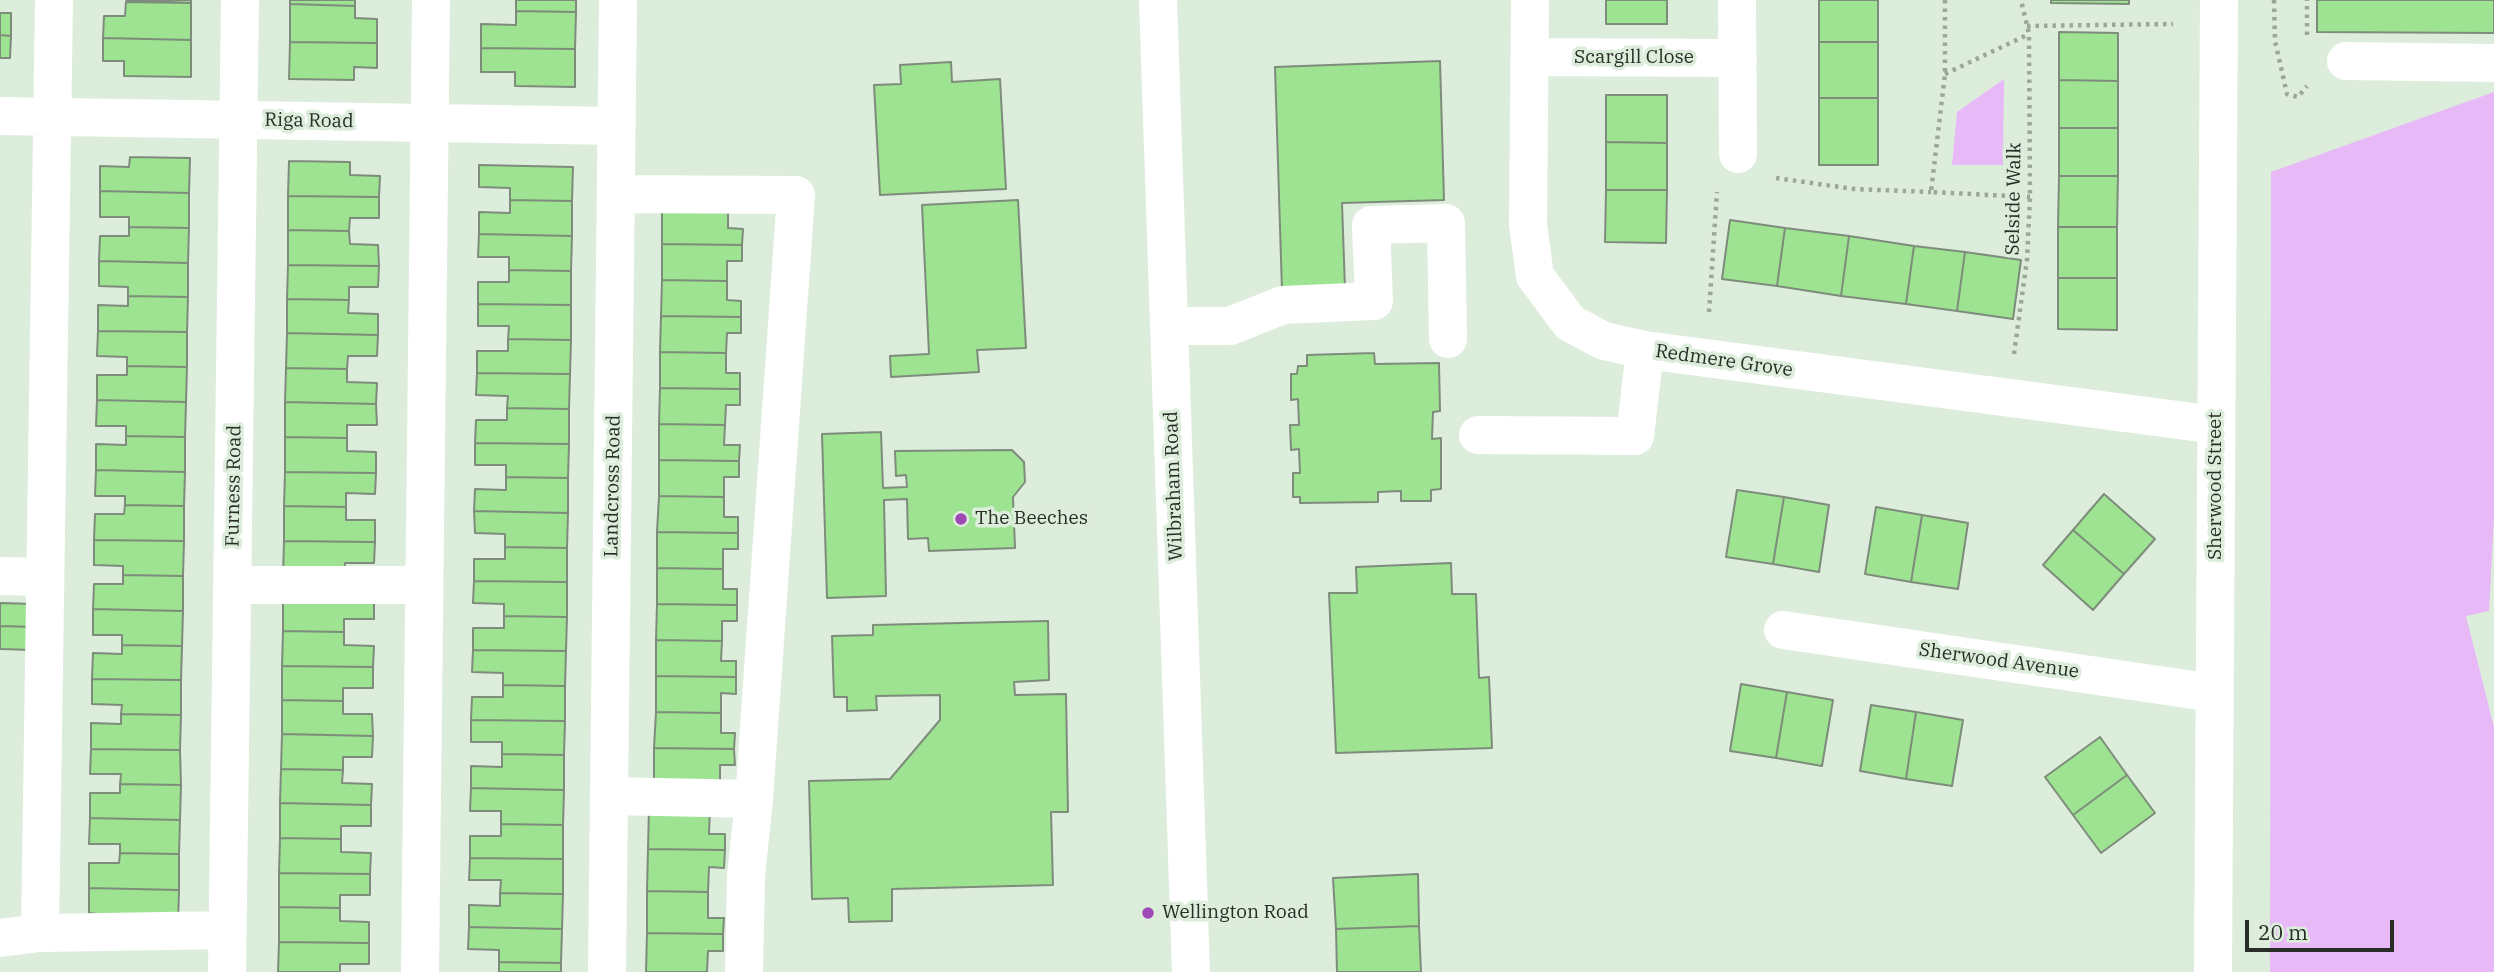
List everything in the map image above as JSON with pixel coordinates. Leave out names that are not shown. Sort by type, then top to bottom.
[{"type":"main road","points":[[40,933],[54,0]]},
{"type":"main road","name":"Furness Road","points":[[227,972],[240,0]]},
{"type":"main road","points":[[420,972],[431,0]]},
{"type":"main road","name":"Landcross Road","points":[[607,972],[618,0]]},
{"type":"main road","name":"Wilbraham Road","points":[[1158,0],[1191,972]]},
{"type":"main road","name":"Redmere Grove","points":[[1530,0],[1528,225],[1535,276],[1570,323],[1604,341],[1645,350],[2216,425]]},
{"type":"main road","points":[[1737,2],[1740,172]]},
{"type":"main road","name":"Sherwood Street","points":[[2213,972],[2218,12]]},
{"type":"main road","name":"Scargill Close","points":[[1530,57],[1738,58]]},
{"type":"main road","points":[[2346,61],[2494,64]]},
{"type":"main road","name":"Riga Road","points":[[0,116],[617,126]]},
{"type":"main road","points":[[616,194],[796,195],[754,799],[746,876],[744,972]]},
{"type":"main road","points":[[1169,326],[1230,326],[1283,305],[1374,301],[1371,225],[1446,223],[1448,339]]},
{"type":"main road","points":[[1478,435],[1635,436],[1645,350]]},
{"type":"main road","points":[[0,576],[45,577]]},
{"type":"main road","points":[[233,585],[424,586]]},
{"type":"main road","name":"Sherwood Avenue","points":[[1783,630],[2214,692]]},
{"type":"main road","points":[[609,796],[754,799]]},
{"type":"main road","points":[[0,938],[40,933],[228,930]]},
{"type":"path","points":[[1931,192],[1945,74],[1945,0]]},
{"type":"path","name":"Selside Walk","points":[[2008,398],[2027,260],[2030,197],[2029,34],[2021,0]]},
{"type":"path","points":[[2274,0],[2277,51],[2287,94],[2298,97],[2307,88],[2307,75]]},
{"type":"path","points":[[2307,0],[2307,38]]},
{"type":"path","points":[[2027,26],[2218,12]]},
{"type":"path","points":[[1945,74],[2029,34]]},
{"type":"path","points":[[1705,358],[1740,172],[1854,189],[2030,197]]},
{"type":"shaded area","points":[[2004,79],[2003,165],[1952,165],[1957,112]]},
{"type":"shaded area","points":[[2494,92],[2494,518],[2489,611],[2466,616],[2494,727],[2494,972],[2270,972],[2271,172]]},
{"type":"building","points":[[126,0],[191,0],[191,3]]},
{"type":"building","points":[[290,0],[355,0],[355,6],[290,4]]},
{"type":"building","points":[[516,0],[576,0],[576,12],[516,11]]},
{"type":"building","points":[[1606,0],[1667,0],[1667,24],[1606,24]]},
{"type":"building","points":[[1819,0],[1878,0],[1878,42],[1819,42]]},
{"type":"building","points":[[2051,0],[2129,0],[2129,4],[2051,3]]},
{"type":"building","points":[[2317,0],[2494,0],[2494,33],[2317,32]]},
{"type":"building","points":[[126,2],[191,3],[191,40],[103,38],[104,16],[125,16]]},
{"type":"building","points":[[290,4],[355,6],[355,18],[377,19],[377,43],[290,42]]},
{"type":"building","points":[[516,11],[576,12],[575,49],[481,48],[481,24],[516,25]]},
{"type":"building","points":[[0,13],[11,13],[11,36],[0,35]]},
{"type":"building","points":[[2059,32],[2118,33],[2118,81],[2059,80]]},
{"type":"building","points":[[0,35],[11,36],[10,58],[0,58]]},
{"type":"building","points":[[103,38],[191,40],[191,77],[124,76],[124,61],[103,61]]},
{"type":"building","points":[[290,42],[377,43],[377,68],[354,67],[354,80],[289,79]]},
{"type":"building","points":[[1819,42],[1878,42],[1878,98],[1819,98]]},
{"type":"building","points":[[481,48],[575,49],[575,87],[515,86],[515,72],[481,72]]},
{"type":"building","points":[[1440,61],[1444,200],[1342,203],[1345,289],[1282,291],[1275,67]]},
{"type":"building","points":[[951,62],[952,82],[1000,79],[1006,189],[880,195],[874,85],[901,84],[900,65]]},
{"type":"building","points":[[2059,80],[2118,81],[2118,128],[2059,128]]},
{"type":"building","points":[[1606,95],[1667,95],[1667,143],[1606,142]]},
{"type":"building","points":[[1819,98],[1878,98],[1878,165],[1819,165]]},
{"type":"building","points":[[2059,128],[2118,128],[2118,176],[2059,176]]},
{"type":"building","points":[[1606,142],[1667,143],[1667,190],[1606,190]]},
{"type":"building","points":[[130,157],[190,158],[189,193],[100,191],[100,166],[129,167]]},
{"type":"building","points":[[289,161],[350,162],[350,175],[380,176],[379,197],[288,196]]},
{"type":"building","points":[[479,165],[573,167],[572,201],[510,200],[510,188],[479,187]]},
{"type":"building","points":[[2059,176],[2118,176],[2117,227],[2058,227]]},
{"type":"building","points":[[1606,190],[1667,190],[1666,243],[1605,242]]},
{"type":"building","points":[[100,191],[189,193],[189,228],[129,227],[129,217],[100,217]]},
{"type":"building","points":[[288,196],[379,197],[379,218],[350,218],[349,231],[288,230]]},
{"type":"building","points":[[510,200],[572,201],[572,236],[479,234],[479,212],[510,213]]},
{"type":"building","points":[[1018,200],[1026,348],[977,350],[979,372],[891,377],[890,356],[929,354],[922,205]]},
{"type":"building","points":[[662,207],[728,208],[728,228],[743,229],[742,245],[662,244]]},
{"type":"building","points":[[1730,220],[1785,228],[1777,286],[1722,279]]},
{"type":"building","points":[[129,227],[189,228],[188,263],[99,261],[100,236],[129,236]]},
{"type":"building","points":[[2058,227],[2117,227],[2117,278],[2058,278]]},
{"type":"building","points":[[1785,228],[1849,236],[1841,296],[1777,286]]},
{"type":"building","points":[[288,230],[349,231],[350,244],[378,245],[379,266],[288,265]]},
{"type":"building","points":[[479,234],[572,236],[571,271],[509,270],[509,257],[478,257]]},
{"type":"building","points":[[1849,236],[1914,246],[1906,304],[1841,296]]},
{"type":"building","points":[[662,244],[742,245],[742,261],[727,261],[727,281],[662,280]]},
{"type":"building","points":[[1914,246],[1965,252],[1957,311],[1906,304]]},
{"type":"building","points":[[1965,252],[2021,260],[2013,319],[1957,311]]},
{"type":"building","points":[[99,261],[188,263],[188,297],[128,296],[128,287],[99,286]]},
{"type":"building","points":[[288,265],[379,266],[378,287],[349,287],[349,300],[287,299]]},
{"type":"building","points":[[509,270],[571,271],[571,305],[478,304],[478,282],[509,282]]},
{"type":"building","points":[[2058,278],[2117,278],[2117,330],[2058,329]]},
{"type":"building","points":[[662,280],[727,281],[727,300],[741,301],[741,317],[661,316]]},
{"type":"building","points":[[128,296],[188,297],[187,332],[98,331],[98,305],[128,306]]},
{"type":"building","points":[[287,299],[349,300],[348,313],[378,314],[378,335],[287,333]]},
{"type":"building","points":[[478,304],[571,305],[571,340],[508,339],[509,326],[478,326]]},
{"type":"building","points":[[661,316],[741,317],[741,333],[727,333],[726,353],[660,352]]},
{"type":"building","points":[[98,331],[187,332],[187,367],[127,366],[127,357],[97,356]]},
{"type":"building","points":[[287,333],[378,335],[377,356],[348,356],[347,369],[286,368]]},
{"type":"building","points":[[508,339],[571,340],[570,374],[477,373],[477,351],[508,351]]},
{"type":"building","points":[[660,352],[726,353],[726,373],[740,373],[740,389],[660,388]]},
{"type":"building","points":[[1374,353],[1375,364],[1439,363],[1440,411],[1433,412],[1432,439],[1441,438],[1441,489],[1431,490],[1431,501],[1401,501],[1401,491],[1378,492],[1378,502],[1300,503],[1300,497],[1293,497],[1293,473],[1300,473],[1299,449],[1291,450],[1290,425],[1299,425],[1298,399],[1291,400],[1291,374],[1297,374],[1298,366],[1307,366],[1307,355]]},
{"type":"building","points":[[127,366],[187,367],[186,402],[97,400],[97,375],[127,375]]},
{"type":"building","points":[[286,368],[347,369],[347,382],[377,383],[376,404],[285,402]]},
{"type":"building","points":[[477,373],[570,374],[569,409],[507,408],[508,396],[476,395]]},
{"type":"building","points":[[660,388],[740,389],[740,405],[726,405],[725,425],[659,424]]},
{"type":"building","points":[[97,400],[186,402],[185,437],[126,436],[126,426],[96,426]]},
{"type":"building","points":[[285,402],[376,404],[377,425],[347,425],[347,438],[285,437]]},
{"type":"building","points":[[507,408],[569,409],[569,444],[475,443],[476,420],[507,420]]},
{"type":"building","points":[[659,424],[725,425],[724,445],[740,445],[739,461],[659,460]]},
{"type":"building","name":"The Beeches","points":[[881,432],[883,488],[907,487],[906,475],[896,476],[895,451],[1012,450],[1024,462],[1025,482],[1013,497],[1015,548],[929,551],[928,538],[908,539],[907,499],[884,500],[886,596],[827,598],[822,434]]},
{"type":"building","points":[[126,436],[185,437],[185,472],[96,470],[96,444],[126,445]]},
{"type":"building","points":[[285,437],[347,438],[347,451],[376,452],[376,473],[285,472]]},
{"type":"building","points":[[475,443],[569,444],[568,478],[506,477],[506,465],[475,465]]},
{"type":"building","points":[[659,460],[739,461],[739,477],[724,477],[724,497],[659,496]]},
{"type":"building","points":[[96,470],[185,472],[184,506],[125,505],[125,496],[95,496]]},
{"type":"building","points":[[285,472],[376,473],[375,494],[346,493],[346,507],[284,506]]},
{"type":"building","points":[[506,477],[568,478],[568,513],[474,511],[475,489],[506,490]]},
{"type":"building","points":[[1737,490],[1784,497],[1773,564],[1726,557]]},
{"type":"building","points":[[2104,494],[2155,539],[2124,574],[2073,530]]},
{"type":"building","points":[[659,496],[724,497],[724,517],[738,517],[738,533],[657,532]]},
{"type":"building","points":[[1784,497],[1829,505],[1819,572],[1773,564]]},
{"type":"building","points":[[125,505],[184,506],[184,541],[94,540],[95,514],[124,514]]},
{"type":"building","points":[[284,506],[346,507],[346,520],[375,520],[375,542],[284,541]]},
{"type":"building","points":[[1876,507],[1922,515],[1911,582],[1865,574]]},
{"type":"building","points":[[474,511],[568,513],[567,548],[505,547],[505,534],[475,533]]},
{"type":"building","points":[[1922,515],[1968,523],[1958,589],[1911,582]]},
{"type":"building","points":[[2073,530],[2124,574],[2093,610],[2043,565]]},
{"type":"building","points":[[657,532],[738,533],[738,549],[723,549],[723,569],[657,568]]},
{"type":"building","points":[[94,540],[184,541],[183,576],[123,575],[123,566],[94,565]]},
{"type":"building","points":[[284,541],[375,542],[374,563],[345,563],[344,576],[283,575]]},
{"type":"building","points":[[505,547],[567,548],[567,582],[474,581],[474,559],[505,559]]},
{"type":"building","points":[[1451,563],[1452,594],[1476,594],[1479,678],[1489,677],[1492,748],[1336,753],[1329,593],[1357,593],[1356,567]]},
{"type":"building","points":[[657,568],[723,569],[723,589],[737,589],[737,605],[657,604]]},
{"type":"building","points":[[123,575],[183,576],[183,611],[93,609],[94,584],[123,584]]},
{"type":"building","points":[[474,581],[567,582],[567,617],[504,616],[504,604],[473,603]]},
{"type":"building","points":[[283,597],[374,598],[374,619],[344,619],[344,632],[283,631]]},
{"type":"building","points":[[0,603],[34,604],[33,627],[0,626]]},
{"type":"building","points":[[657,604],[737,605],[737,621],[722,621],[722,641],[656,640]]},
{"type":"building","points":[[93,609],[183,611],[182,646],[122,645],[122,635],[93,635]]},
{"type":"building","points":[[504,616],[567,617],[566,651],[473,650],[473,628],[504,628]]},
{"type":"building","points":[[1048,621],[1049,680],[1014,682],[1015,695],[1066,694],[1068,812],[1051,812],[1053,885],[892,889],[892,921],[849,922],[848,898],[812,899],[809,781],[890,779],[940,720],[940,695],[876,696],[877,710],[847,711],[847,697],[834,697],[832,636],[873,635],[873,625]]},
{"type":"building","points":[[0,626],[33,627],[33,650],[0,649]]},
{"type":"building","points":[[283,631],[344,632],[344,645],[374,646],[373,667],[282,666]]},
{"type":"building","points":[[656,640],[722,641],[721,661],[736,661],[736,677],[656,676]]},
{"type":"building","points":[[122,645],[182,646],[181,680],[92,679],[93,653],[122,654]]},
{"type":"building","points":[[473,650],[566,651],[565,686],[503,685],[503,673],[472,672]]},
{"type":"building","points":[[282,666],[373,667],[373,688],[343,688],[343,701],[282,700]]},
{"type":"building","points":[[656,676],[736,677],[736,694],[721,693],[721,713],[656,712]]},
{"type":"building","points":[[92,679],[181,680],[181,715],[121,714],[122,705],[92,704]]},
{"type":"building","points":[[1741,684],[1787,692],[1776,758],[1730,751]]},
{"type":"building","points":[[503,685],[565,686],[565,721],[471,720],[472,697],[503,697]]},
{"type":"building","points":[[1787,692],[1833,700],[1822,766],[1776,758]]},
{"type":"building","points":[[282,700],[343,701],[343,714],[372,714],[373,736],[282,734]]},
{"type":"building","points":[[1871,705],[1916,712],[1906,779],[1860,771]]},
{"type":"building","points":[[656,712],[721,713],[721,733],[735,733],[734,749],[654,748]]},
{"type":"building","points":[[1916,712],[1963,720],[1952,786],[1906,779]]},
{"type":"building","points":[[121,714],[181,715],[180,750],[91,749],[91,723],[121,724]]},
{"type":"building","points":[[471,720],[565,721],[564,755],[502,754],[502,742],[471,742]]},
{"type":"building","points":[[282,734],[373,736],[372,757],[343,757],[343,770],[281,769]]},
{"type":"building","points":[[2100,737],[2127,775],[2073,815],[2045,777]]},
{"type":"building","points":[[654,748],[734,749],[735,765],[720,765],[720,785],[654,784]]},
{"type":"building","points":[[91,749],[180,750],[181,785],[120,784],[121,774],[90,774]]},
{"type":"building","points":[[502,754],[564,755],[564,790],[471,788],[471,766],[502,767]]},
{"type":"building","points":[[281,769],[343,770],[342,783],[372,784],[371,805],[280,803]]},
{"type":"building","points":[[2127,775],[2155,813],[2101,853],[2073,815]]},
{"type":"building","points":[[120,784],[181,785],[180,820],[90,818],[90,793],[120,793]]},
{"type":"building","points":[[471,788],[564,790],[563,825],[501,824],[501,811],[470,811]]},
{"type":"building","points":[[280,803],[371,805],[371,826],[341,826],[341,839],[280,838]]},
{"type":"building","points":[[649,807],[710,808],[709,834],[725,834],[725,850],[648,849]]},
{"type":"building","points":[[90,818],[180,820],[179,854],[120,853],[120,844],[89,844]]},
{"type":"building","points":[[501,824],[563,825],[563,859],[470,858],[470,836],[501,836]]},
{"type":"building","points":[[280,838],[341,839],[341,852],[371,853],[370,874],[279,873]]},
{"type":"building","points":[[648,849],[725,850],[724,868],[709,867],[708,892],[647,891]]},
{"type":"building","points":[[120,853],[179,854],[179,890],[89,888],[89,863],[119,863]]},
{"type":"building","points":[[470,858],[563,859],[563,894],[500,893],[501,880],[469,880]]},
{"type":"building","points":[[279,873],[370,874],[370,895],[340,895],[340,908],[279,907]]},
{"type":"building","points":[[1418,874],[1419,926],[1336,929],[1333,878]]},
{"type":"building","points":[[89,888],[179,890],[178,924],[89,913]]},
{"type":"building","points":[[647,891],[708,892],[708,918],[724,918],[723,934],[647,933]]},
{"type":"building","points":[[500,893],[563,894],[562,929],[469,927],[469,905],[500,906]]},
{"type":"building","points":[[279,907],[340,908],[340,921],[369,922],[369,943],[279,942]]},
{"type":"building","points":[[1419,926],[1421,972],[1337,972],[1336,929]]},
{"type":"building","points":[[469,927],[562,929],[561,963],[499,962],[499,950],[468,949]]},
{"type":"building","points":[[647,933],[723,934],[723,951],[708,951],[707,972],[646,972]]},
{"type":"building","points":[[279,942],[369,943],[369,964],[340,964],[340,972],[278,972]]},
{"type":"building","points":[[499,962],[561,963],[561,972],[499,972]]},
{"type":"place","name":"The Beeches","points":[[961,519]]},
{"type":"place","name":"Wellington Road","points":[[1148,913]]}]
